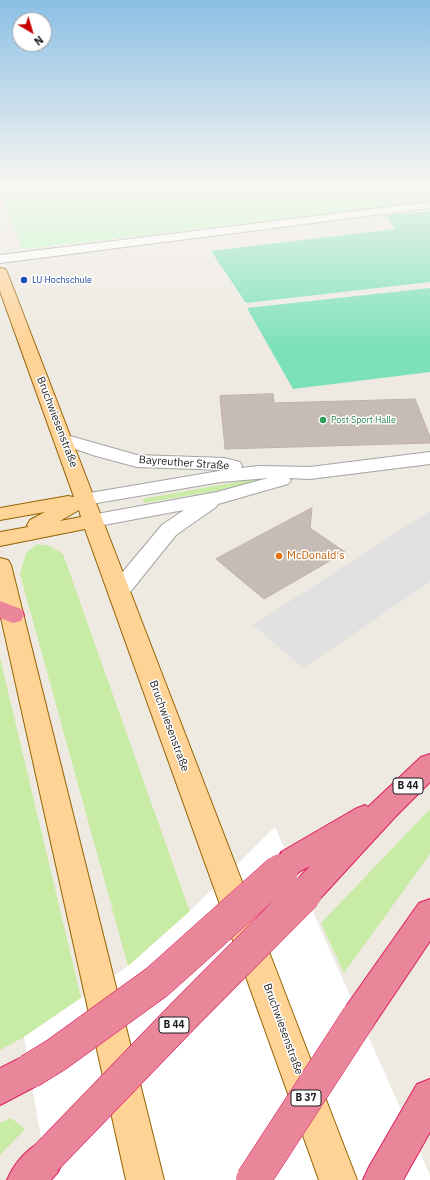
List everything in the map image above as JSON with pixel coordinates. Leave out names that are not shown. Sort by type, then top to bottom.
[{"type":"highway","name":"B 44","points":[[35,1170],[184,1015],[305,893],[386,807],[430,765]]},
{"type":"highway","points":[[0,1086],[30,1071],[56,1055],[157,982],[291,862],[386,807]]},
{"type":"highway","name":"B 37","points":[[253,1180],[359,1017],[430,914]]},
{"type":"highway","points":[[382,1180],[430,1097]]},
{"type":"main road","name":"Bruchwiesenstraße","points":[[0,272],[338,1180]]},
{"type":"main road","points":[[0,514],[85,499]]},
{"type":"main road","points":[[0,538],[44,522],[85,499]]},
{"type":"main road","points":[[0,538],[93,521]]},
{"type":"main road","points":[[0,565],[6,612],[145,1180]]},
{"type":"street","points":[[0,259],[167,238]]},
{"type":"street","name":"Bayreuther Straße","points":[[63,438],[102,452],[137,461],[224,464],[259,472]]},
{"type":"street","name":"Bayreuther Straße","points":[[85,499],[221,476],[259,472],[310,472],[430,458]]},
{"type":"street","name":"Bayreuther Straße","points":[[93,521],[219,498],[310,472]]},
{"type":"street","name":"Bayreuther Straße","points":[[119,591],[169,530],[219,498]]},
{"type":"green space","points":[[19,238],[118,238],[23,249]]},
{"type":"green space","points":[[319,238],[430,238],[430,282],[246,303],[211,251]]},
{"type":"green space","points":[[430,288],[430,372],[293,389],[247,308]]},
{"type":"green space","points":[[265,477],[268,478],[267,482],[144,503],[142,499]]},
{"type":"green space","points":[[37,544],[50,546],[63,554],[285,1180],[128,966],[20,574],[26,553]]},
{"type":"green space","points":[[0,658],[81,998],[24,1037],[0,1050]]},
{"type":"green space","points":[[430,809],[430,854],[344,973],[321,923]]},
{"type":"green space","points":[[11,1118],[25,1129],[0,1155],[0,1123]]},
{"type":"shaded area","points":[[430,511],[430,582],[303,668],[253,625]]},
{"type":"pier","points":[[275,827],[430,1175],[430,1180],[48,1180],[24,1037],[128,966],[190,911]]},
{"type":"building","name":"Post Sport Halle","points":[[273,394],[274,403],[415,399],[430,437],[430,443],[225,449],[220,396]]},
{"type":"building","name":"McDonald's","points":[[312,508],[310,528],[345,552],[264,599],[216,559]]},
{"type":"place","name":"LU Hochschule","points":[[24,280]]},
{"type":"place","name":"Post Sport Halle","points":[[323,420]]},
{"type":"place","name":"McDonald's","points":[[279,556]]}]
